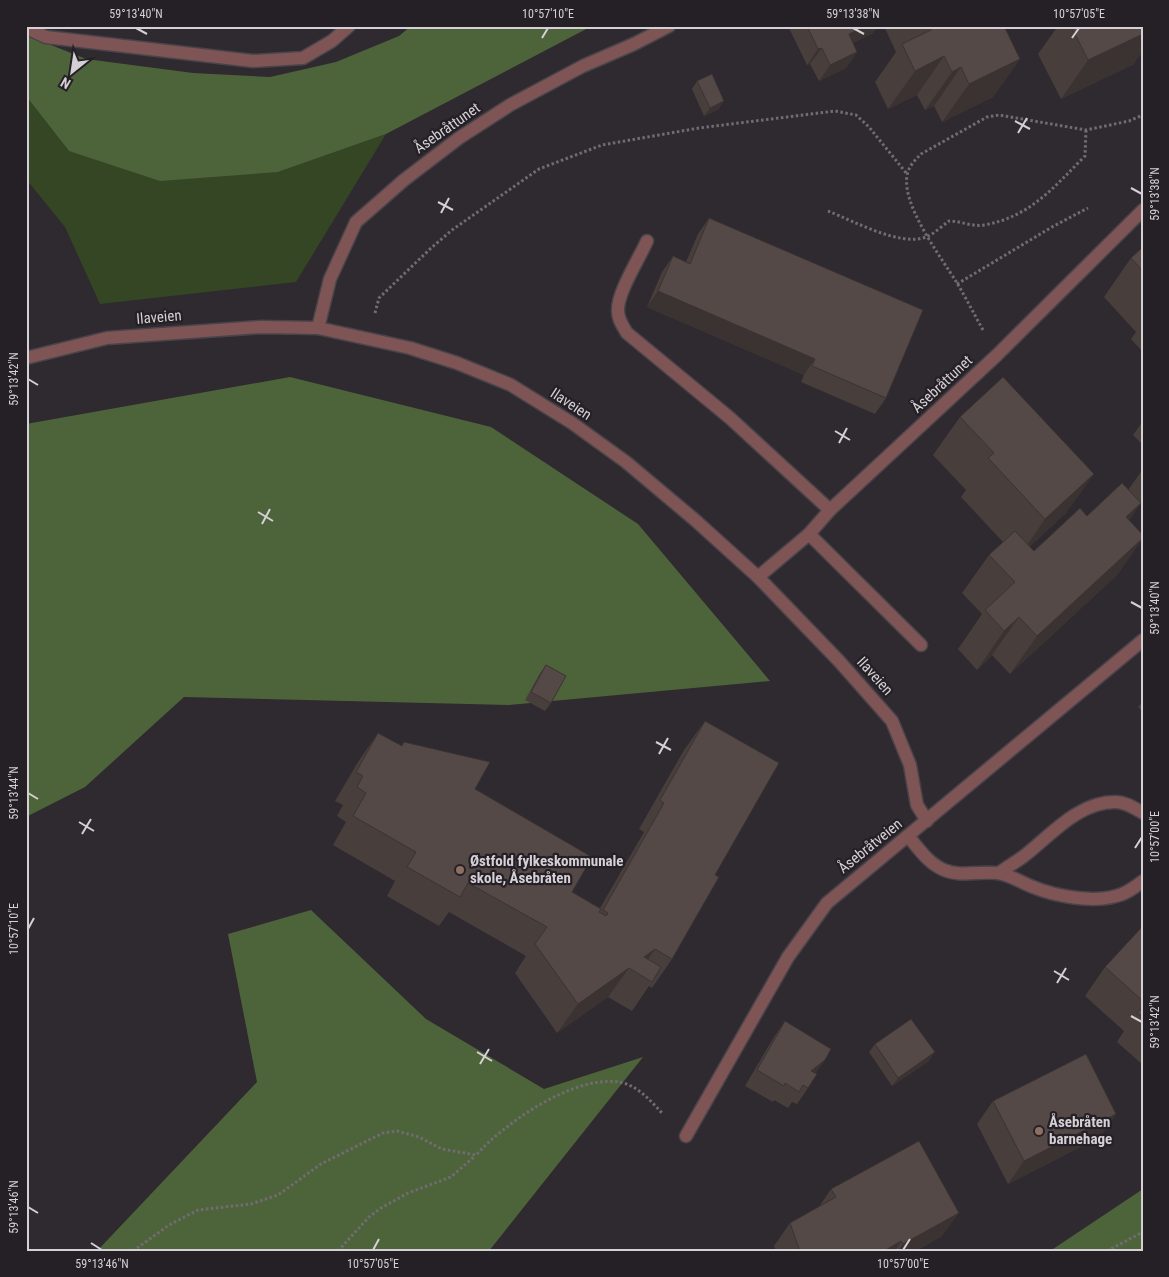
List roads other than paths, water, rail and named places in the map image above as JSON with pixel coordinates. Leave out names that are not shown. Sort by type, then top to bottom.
[{"type":"street","points":[[26,28],[46,37],[253,61],[303,58],[332,41],[349,26]]},
{"type":"street","name":"Åsebråttunet","points":[[318,328],[330,280],[356,222],[404,180],[459,138],[510,105],[582,66],[634,44],[669,26]]},
{"type":"street","name":"Åsebråttunet","points":[[758,577],[809,534],[830,510],[997,355],[1143,210]]},
{"type":"street","points":[[647,242],[622,294],[618,310],[620,321],[627,333],[730,418],[830,510]]},
{"type":"street","name":"Ilaveien","points":[[26,358],[108,338],[261,327],[318,328],[369,338],[457,363],[511,385],[572,423],[626,462],[758,577],[839,661],[892,720],[910,765],[917,805],[927,821]]},
{"type":"street","points":[[809,534],[921,646]]},
{"type":"street","name":"Åsebråtveien","points":[[686,1136],[788,957],[827,902],[1143,640]]},
{"type":"street","points":[[999,873],[1023,857],[1074,815],[1098,804],[1115,802],[1129,804],[1143,813]]},
{"type":"street","points":[[908,836],[931,863],[956,873],[999,873],[1036,888],[1092,898],[1116,896],[1131,890],[1143,881]]},
{"type":"place","name":"Østfold fylkeskommunale skole, Åsebråten","points":[[460,870]]},
{"type":"place","name":"Åsebråten barnehage","points":[[1039,1131]]}]
